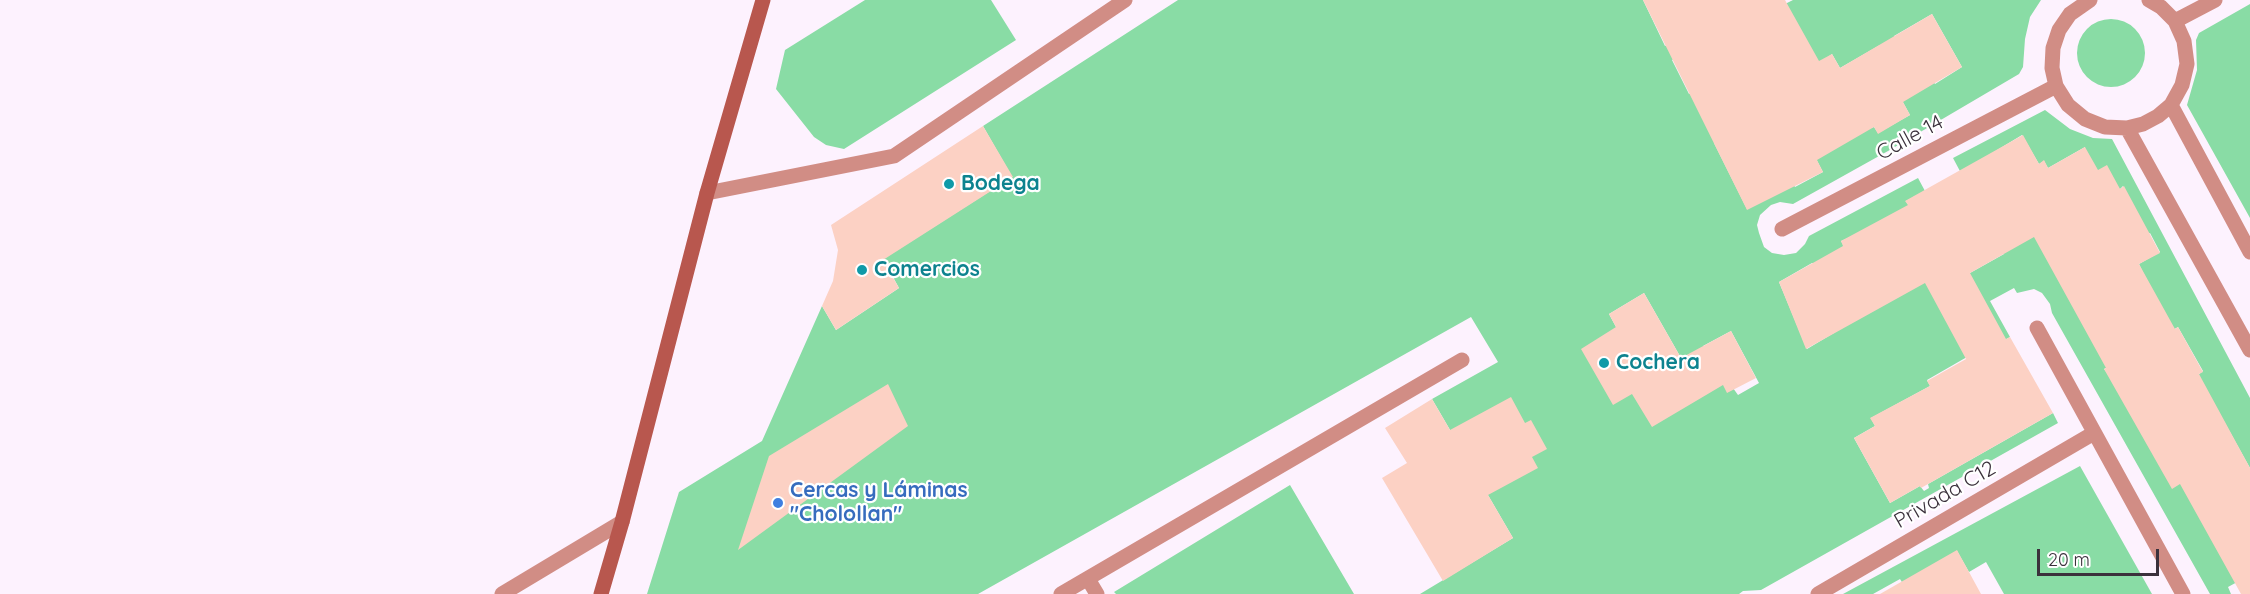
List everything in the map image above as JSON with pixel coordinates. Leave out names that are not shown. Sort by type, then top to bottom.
[{"type":"main road","points":[[601,594],[622,522],[707,193],[763,0]]},
{"type":"street","points":[[707,193],[894,156],[1125,0]]},
{"type":"street","points":[[2086,1],[2070,14],[2059,30],[2052,58],[2056,86],[2068,105],[2085,119],[2105,127],[2127,128],[2143,124],[2158,116],[2171,105],[2182,85],[2187,64],[2184,41],[2175,21],[2161,7],[2149,0]]},
{"type":"street","points":[[2175,21],[2215,0]]},
{"type":"street","name":"Calle 14","points":[[1782,229],[2056,86]]},
{"type":"street","points":[[2171,105],[2250,252]]},
{"type":"street","points":[[2127,128],[2250,350]]},
{"type":"street","points":[[2037,328],[2183,594]]},
{"type":"street","points":[[1061,594],[1462,360]]},
{"type":"street","name":"Privada C12","points":[[1818,594],[2094,433]]},
{"type":"street","points":[[502,594],[622,522]]},
{"type":"street","points":[[1088,579],[1097,594]]},
{"type":"green space","points":[[865,0],[991,0],[1016,40],[844,149],[826,145],[814,137],[776,89],[785,50]]},
{"type":"green space","points":[[1178,0],[1643,0],[1665,46],[1725,15],[1793,0],[2041,0],[2030,17],[2025,39],[2023,67],[2019,74],[1793,204],[1780,202],[1771,205],[1760,215],[1757,225],[1764,247],[1772,253],[1784,255],[1796,253],[1809,236],[1918,178],[1925,191],[1906,201],[1911,210],[1841,241],[1854,266],[1812,263],[1779,282],[1807,349],[1862,316],[1896,282],[1970,273],[2004,254],[1953,158],[2045,110],[2070,129],[2093,138],[2112,139],[2250,398],[2250,468],[2198,375],[2203,371],[2178,327],[2171,331],[2139,264],[2160,252],[2150,233],[2135,241],[2123,186],[2120,189],[2083,178],[2085,147],[2048,168],[2044,161],[2039,164],[2022,135],[1989,155],[2130,354],[2104,369],[2189,478],[2250,575],[2228,587],[2231,594],[2210,594],[2052,313],[2050,304],[2042,293],[2034,289],[2017,293],[2014,288],[1990,301],[2010,337],[2003,341],[2000,338],[1927,380],[1930,386],[1871,418],[1875,426],[1854,438],[1890,503],[1920,486],[1924,491],[1929,488],[1928,484],[2053,413],[2058,423],[1761,590],[1743,591],[1739,594],[1420,594],[1513,538],[1432,399],[1498,362],[1471,317],[978,594],[647,594],[679,492],[762,441],[822,306],[836,330],[899,288],[883,259],[1012,177],[983,126]],"holes":[[[1932,14],[1962,67],[1935,84],[1927,71],[1917,77],[1894,36]],[[1880,45],[1899,95],[1910,115],[1878,133],[1874,127],[1808,144],[1823,172],[1795,187],[1786,170],[1747,209],[1714,143],[1832,54],[1840,68]],[[1688,52],[1705,85],[1689,94],[1672,60]],[[1644,293],[1685,365],[1632,394],[1616,327],[1609,314]],[[1731,331],[1759,383],[1738,395],[1703,346]]]},
{"type":"green space","points":[[2250,4],[2250,218],[2187,105],[2197,70],[2196,40],[2199,33]]},
{"type":"green space","points":[[2111,19],[2124,22],[2135,29],[2142,40],[2145,53],[2142,66],[2135,77],[2124,84],[2111,87],[2098,84],[2087,77],[2080,66],[2077,53],[2080,40],[2087,29],[2098,22]]},
{"type":"green space","points":[[2080,466],[2152,594],[2004,594],[1986,562],[1969,572],[1957,551],[1905,587],[1900,579],[1873,594],[1843,594]]},
{"type":"green space","points":[[1290,485],[1354,594],[1116,594],[1114,592]]},
{"type":"building","points":[[1643,0],[1785,0],[1819,61],[1832,54],[1840,68],[1932,14],[1962,67],[1903,102],[1910,115],[1878,134],[1874,127],[1817,160],[1823,172],[1747,210]]},
{"type":"building","points":[[983,126],[1013,177],[883,260],[899,288],[836,330],[822,306],[833,281],[838,250],[831,225]]},
{"type":"building","points":[[2023,135],[2039,164],[2044,160],[2048,168],[2085,147],[2098,170],[2107,165],[2120,189],[2124,186],[2160,253],[2139,264],[2175,329],[2178,327],[2203,372],[2199,374],[2250,468],[2250,594],[2241,594],[2180,484],[2172,489],[2104,369],[2106,368],[2034,237],[1970,273],[2006,339],[2010,337],[2053,413],[1921,488],[1920,486],[1890,503],[1854,438],[1875,426],[1870,418],[1930,386],[1927,381],[1966,359],[1925,283],[1806,349],[1779,282],[1843,246],[1841,241],[1908,205],[1905,201]]},
{"type":"building","points":[[1644,293],[1681,358],[1731,331],[1756,378],[1727,393],[1723,385],[1652,427],[1632,394],[1613,405],[1581,349],[1616,327],[1609,314]]},
{"type":"building","name":"Cercas y Láminas \"Cholollan\"","points":[[888,384],[908,426],[738,550],[769,456]]},
{"type":"building","points":[[1511,397],[1525,423],[1531,420],[1547,449],[1532,457],[1538,468],[1488,495],[1513,538],[1443,581],[1382,478],[1407,463],[1385,428],[1432,399],[1450,430]]},
{"type":"building","points":[[1957,550],[1981,594],[1880,594]]},
{"type":"place","name":"Bodega","points":[[949,184]]},
{"type":"place","name":"Comercios","points":[[862,270]]},
{"type":"place","name":"Cochera","points":[[1604,363]]},
{"type":"place","name":"Cercas y Láminas \"Cholollan\"","points":[[778,503]]}]
